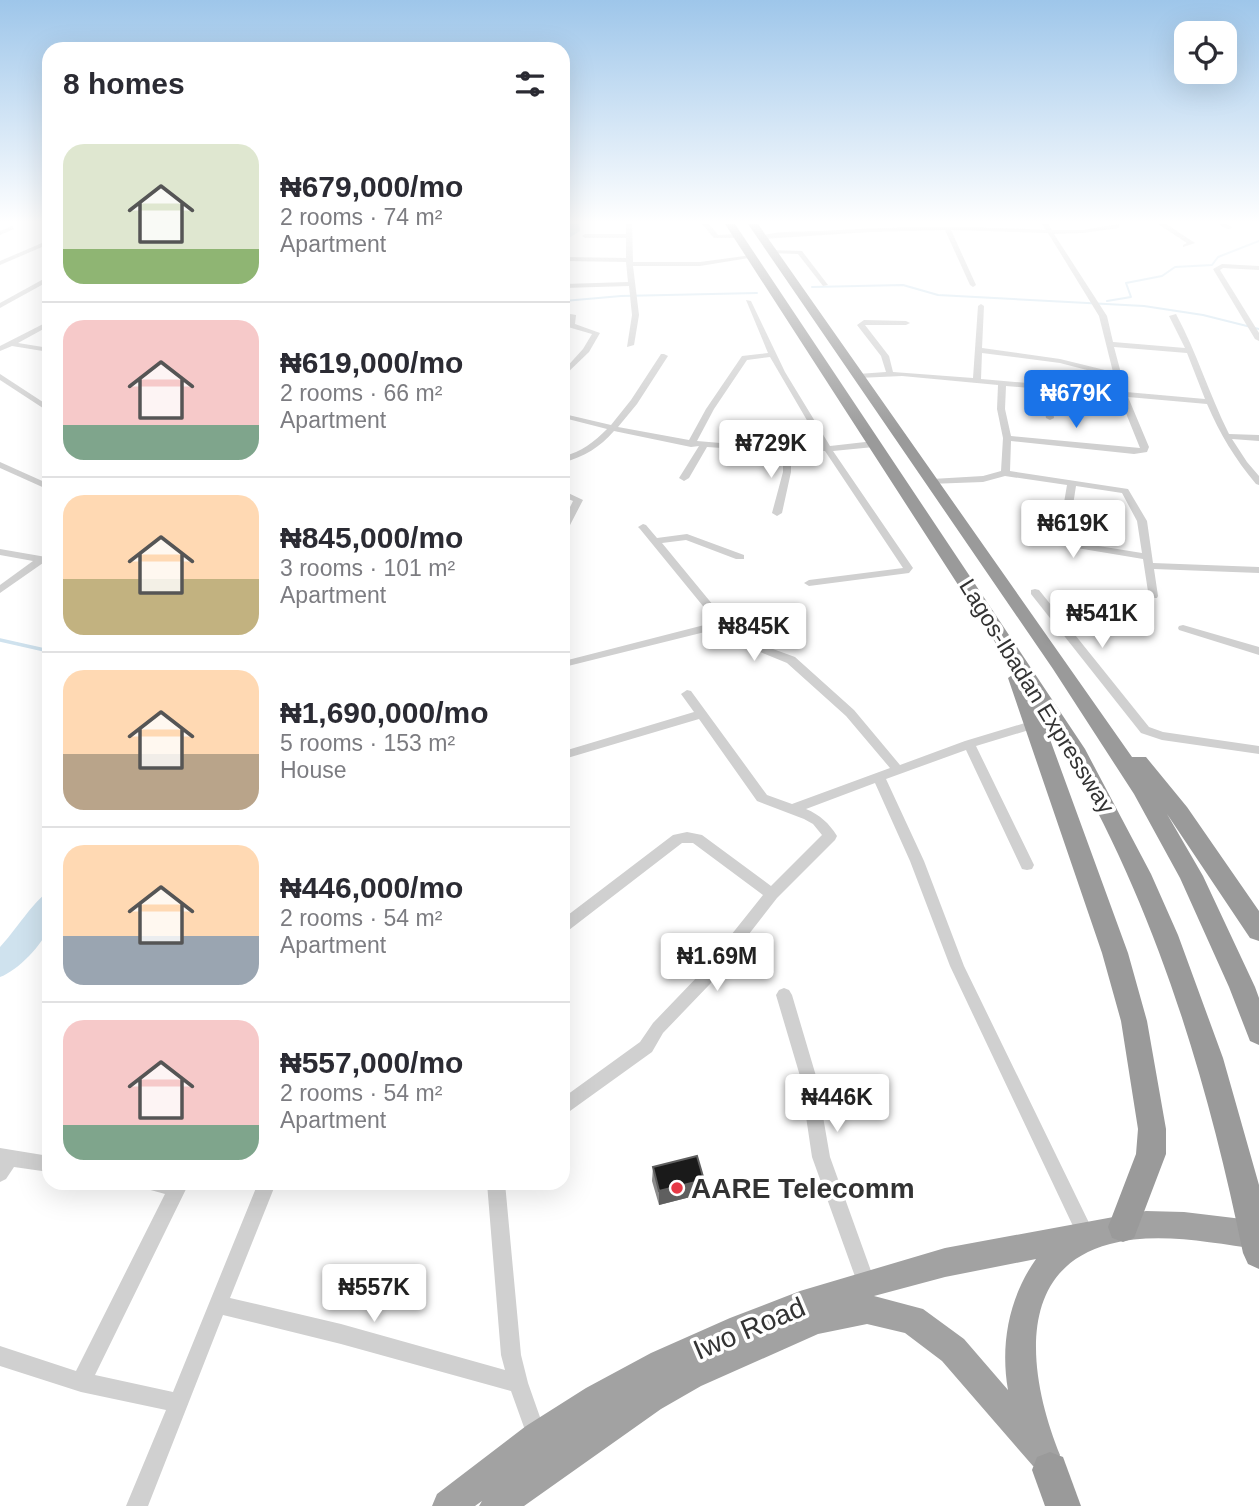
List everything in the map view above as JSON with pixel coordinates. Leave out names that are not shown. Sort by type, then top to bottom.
[{"type":"highway","name":"Lagos-Ibadan Expressway","points":[[776,294],[1016,660],[1099,791],[1121,831],[1169,939],[1211,1055],[1259,1253]]},
{"type":"highway","name":"Lagos-Ibadan Expressway","points":[[796,294],[858,376],[1060,665],[1164,827],[1237,975],[1259,1033]]},
{"type":"highway","points":[[1016,660],[1019,680],[1115,953],[1134,1021],[1152,1129],[1151,1154],[1123,1227]]},
{"type":"highway","points":[[1060,665],[1179,813],[1259,932]]},
{"type":"highway","points":[[1063,1506],[1031,1425],[1019,1363],[1020,1334],[1025,1308],[1039,1279],[1059,1254],[1087,1237],[1123,1227],[1198,1228],[1259,1235]]},
{"type":"highway","name":"Iwo Road","points":[[449,1506],[537,1437],[615,1389],[692,1352],[866,1282],[1009,1248],[1087,1237]]},
{"type":"highway","name":"Iwo Road","points":[[496,1506],[650,1398],[690,1375],[817,1319],[867,1309],[912,1320],[953,1350],[1047,1462]]},
{"type":"highway","points":[[1047,1462],[1073,1506]]},
{"type":"street","points":[[0,306],[21,294]]},
{"type":"street","points":[[630,345],[635,331],[635,294]]},
{"type":"street","points":[[1007,438],[1144,450],[1122,393],[1111,344],[1090,294]]},
{"type":"street","points":[[1231,294],[1259,339]]},
{"type":"street","points":[[748,301],[771,355],[827,449],[908,568],[905,571],[809,583]]},
{"type":"street","points":[[977,380],[981,306]]},
{"type":"street","points":[[1172,316],[1191,351],[1210,402],[1240,461],[1259,482]]},
{"type":"street","points":[[890,374],[885,355],[861,325],[864,322],[906,323]]},
{"type":"street","points":[[570,325],[596,333],[586,350],[570,367]]},
{"type":"street","points":[[0,349],[42,327]]},
{"type":"street","points":[[13,344],[42,349]]},
{"type":"street","points":[[1111,344],[1191,351]]},
{"type":"street","points":[[980,349],[1060,361],[1118,376]]},
{"type":"street","points":[[691,444],[710,409],[745,358],[771,355]]},
{"type":"street","points":[[570,458],[579,457],[611,428],[664,356]]},
{"type":"street","points":[[570,362],[574,363]]},
{"type":"street","points":[[858,376],[890,374],[977,380],[1210,402]]},
{"type":"street","points":[[0,376],[42,405]]},
{"type":"street","points":[[1002,382],[1002,410],[1007,438],[1004,473]]},
{"type":"street","points":[[1045,386],[1050,418]]},
{"type":"street","points":[[570,418],[703,446],[787,450],[874,444]]},
{"type":"street","points":[[1227,436],[1259,438]]},
{"type":"street","points":[[684,478],[703,446]]},
{"type":"street","points":[[777,513],[788,472],[787,450]]},
{"type":"street","points":[[0,465],[42,484]]},
{"type":"street","points":[[932,482],[983,479],[1004,473],[1118,488],[1130,495],[1142,522],[1153,596]]},
{"type":"street","points":[[1072,482],[1063,538],[1077,545],[1148,562],[1259,570]]},
{"type":"street","points":[[570,497],[578,500],[570,515]]},
{"type":"street","points":[[643,527],[658,541],[723,624],[747,643],[791,660],[850,713],[897,769]]},
{"type":"street","points":[[658,541],[687,537],[740,557]]},
{"type":"street","points":[[0,552],[42,559]]},
{"type":"street","points":[[0,590],[42,562]]},
{"type":"street","points":[[1035,592],[1145,730],[1162,736],[1259,750]]},
{"type":"street","points":[[570,662],[723,624]]},
{"type":"street","points":[[1183,628],[1259,651]]},
{"type":"street","points":[[687,694],[762,799],[774,805],[795,808],[897,769],[1035,724]]},
{"type":"street","points":[[570,753],[702,714]]},
{"type":"street","points":[[969,744],[1027,865]]},
{"type":"street","points":[[879,778],[917,861],[957,967],[1087,1237]]},
{"type":"street","points":[[570,1102],[646,1047],[658,1028],[705,979],[772,894],[830,836],[795,808]]},
{"type":"street","points":[[570,921],[678,839],[687,837],[697,839],[772,894]]},
{"type":"street","points":[[784,995],[808,1076],[821,1157],[866,1282]]},
{"type":"street","points":[[0,1173],[5,1157],[42,1163]]},
{"type":"street","points":[[81,1382],[177,1190]]},
{"type":"street","points":[[138,1506],[264,1190]]},
{"type":"street","points":[[497,1190],[511,1355],[537,1437]]},
{"type":"street","points":[[219,1305],[341,1334],[518,1384]]},
{"type":"street","points":[[0,1356],[81,1382],[180,1403]]},
{"type":"building","points":[[697,1156],[704,1180],[659,1191],[653,1167]]},
{"type":"waterway","points":[[570,300],[699,294]]},
{"type":"waterway","points":[[935,294],[1144,306],[1203,315],[1259,329]]},
{"type":"waterway","points":[[1107,301],[1131,297],[1130,294]]},
{"type":"waterway","points":[[0,640],[42,649]]},
{"type":"waterway","points":[[0,965],[29,935],[42,914]]},
{"type":"place","name":"AARE Telecomm","points":[[677,1188]]}]
